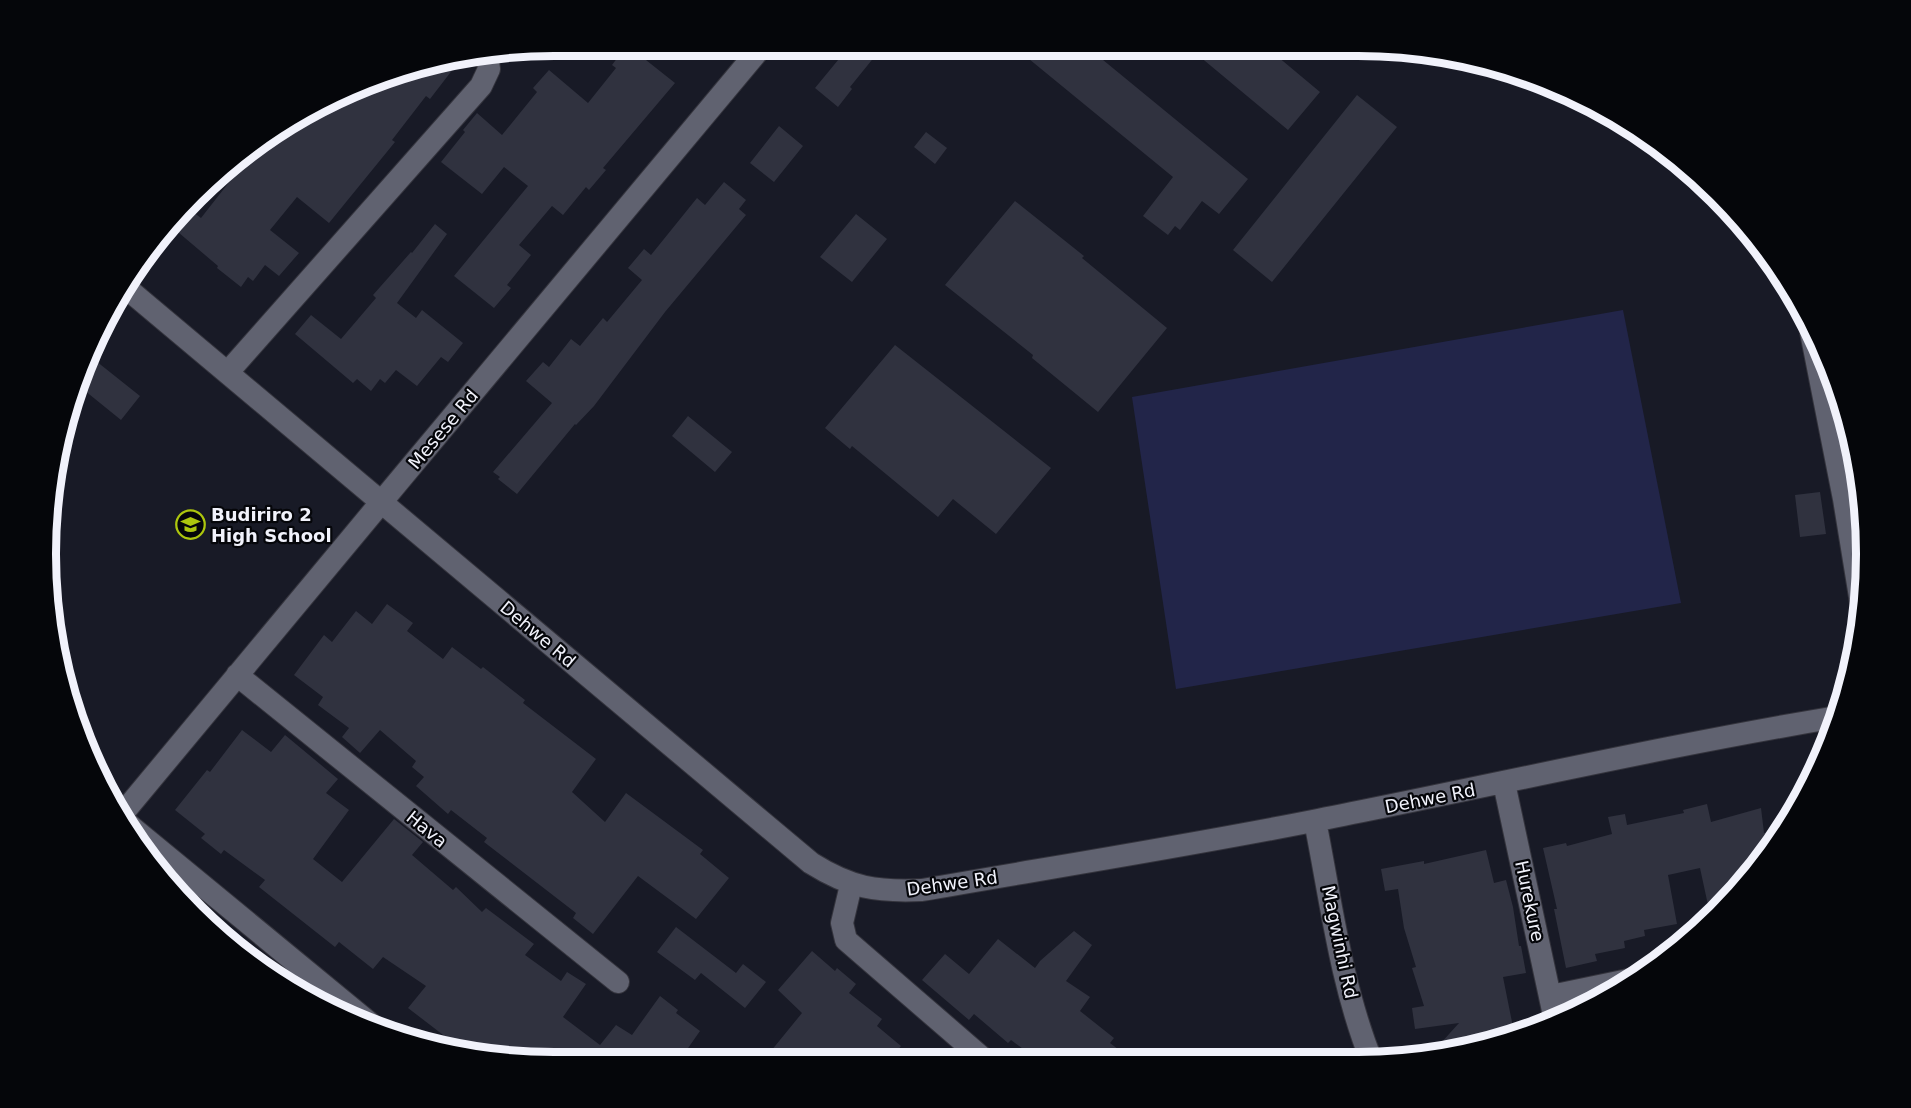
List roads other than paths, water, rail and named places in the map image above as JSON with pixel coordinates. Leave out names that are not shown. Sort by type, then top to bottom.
[{"type":"street","name":"Mesese Rd","points":[[126,809],[754,56]]},
{"type":"street","points":[[228,372],[481,86],[489,69],[488,60]]},
{"type":"street","name":"Dehwe Rd","points":[[131,292],[811,863],[851,885],[887,891],[922,890],[1315,820],[1504,783],[1716,737],[1827,719]]},
{"type":"street","points":[[1821,371],[1852,495]]},
{"type":"street","name":"Hava","points":[[237,675],[618,982]]},
{"type":"street","name":"Hurekure","points":[[1504,783],[1554,1012]]},
{"type":"street","name":"Magwinhi Rd","points":[[1315,820],[1345,974],[1368,1052]]},
{"type":"street","points":[[146,839],[355,1011]]},
{"type":"street","points":[[851,885],[842,923],[846,940],[975,1052]]},
{"type":"street","points":[[1551,996],[1611,983]]},
{"type":"place","name":"Budiriro 2 High School","points":[[190,524]]}]
